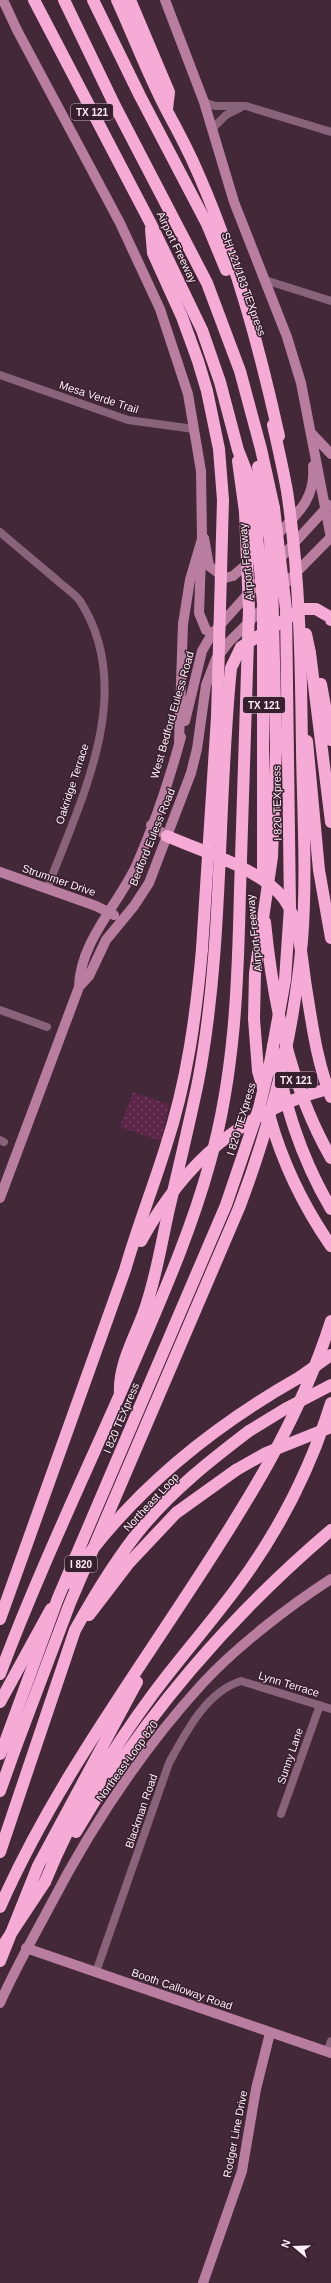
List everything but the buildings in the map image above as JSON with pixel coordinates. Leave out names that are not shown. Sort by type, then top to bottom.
[{"type":"highway","name":"Airport Freeway","points":[[34,0],[151,224],[202,330],[220,382],[238,450],[239,475],[250,512],[263,604],[262,899],[274,997],[291,1066],[310,1114],[331,1158]]},
{"type":"highway","points":[[64,0],[135,144],[208,283],[240,371],[261,449],[258,467],[270,540],[272,578],[275,792],[272,857],[255,973],[254,1019],[258,1071],[276,1138],[291,1177],[313,1219],[331,1246]]},
{"type":"highway","name":"SH 121/183 TEXpress","points":[[93,0],[207,224],[236,295],[260,367],[286,489],[299,599]]},
{"type":"highway","points":[[117,0],[167,110],[198,173],[241,287],[269,389],[282,445],[288,479],[306,629],[308,750],[319,870],[331,938]]},
{"type":"highway","points":[[130,0],[169,92],[167,110]]},
{"type":"highway","points":[[0,1619],[125,1270],[134,1238],[167,1145],[193,1029],[202,949],[216,717],[223,500],[219,449],[207,391],[182,317],[153,253],[151,224]]},
{"type":"highway","name":"I 820 TEXpress","points":[[2,1750],[58,1598],[226,1205],[259,1108],[279,1020],[289,940],[290,785],[286,609],[274,508],[261,449]]},
{"type":"highway","points":[[0,1674],[28,1598],[120,1394],[175,1266],[197,1204],[221,1117],[235,1026],[249,609],[250,512]]},
{"type":"highway","points":[[299,599],[310,653],[331,822]]},
{"type":"highway","points":[[0,1791],[70,1603],[239,1208],[260,1151],[285,1062],[298,982],[304,906],[299,599]]},
{"type":"highway","points":[[120,1394],[119,1378],[147,1303],[198,1081],[208,1025],[214,964],[218,858],[231,668],[241,647],[302,609],[316,609],[330,617],[331,620]]},
{"type":"highway","points":[[306,629],[320,683],[331,740]]},
{"type":"highway","points":[[167,836],[253,873],[279,893],[288,907],[295,926],[314,1033],[331,1097]]},
{"type":"highway","points":[[274,997],[273,1045],[287,1109],[309,1167],[331,1209]]},
{"type":"highway","points":[[125,1270],[154,1218],[180,1182],[224,1140],[264,1112],[295,1098],[331,1088]]},
{"type":"highway","points":[[0,1907],[48,1812],[266,1471],[311,1379],[331,1321]]},
{"type":"highway","points":[[300,1377],[331,1355]]},
{"type":"highway","name":"I 820","points":[[300,1377],[331,1362]]},
{"type":"highway","name":"Northeast Loop","points":[[0,1702],[49,1611],[79,1566],[158,1478],[225,1422],[260,1399],[300,1377]]},
{"type":"highway","name":"Northeast Loop","points":[[0,1852],[75,1630],[118,1559],[144,1525],[195,1474],[249,1431],[285,1409],[331,1385]]},
{"type":"highway","points":[[45,1882],[61,1843],[103,1768],[153,1694],[236,1589],[276,1529],[299,1486],[319,1441],[331,1403]]},
{"type":"highway","points":[[75,1630],[100,1604],[115,1581],[151,1538],[176,1513],[236,1470],[266,1452],[331,1427]]},
{"type":"highway","points":[[0,1950],[45,1882],[111,1774],[181,1683],[253,1603],[331,1530]]},
{"type":"highway","points":[[0,1961],[38,1866],[123,1711],[159,1637]]},
{"type":"main road","points":[[3,0],[17,30],[120,223],[160,309],[188,394],[201,471],[202,543],[199,613],[201,623],[206,630],[229,642]]},
{"type":"main road","points":[[165,0],[204,102],[234,202],[265,280],[301,383],[311,432],[329,505],[331,537]]},
{"type":"main road","points":[[202,527],[209,566],[221,576],[225,578],[232,576],[258,556],[301,510],[312,493],[314,477],[311,432]]},
{"type":"main road","points":[[311,432],[331,454]]},
{"type":"main road","name":"West Bedford Euless Road","points":[[79,987],[79,973],[88,948],[137,863],[151,825],[179,742],[202,651],[212,634],[329,505]]},
{"type":"main road","name":"Bedford Euless Road","points":[[0,1198],[79,987],[89,976],[106,940],[134,906],[149,882],[191,772],[197,749],[206,685],[216,659],[229,642],[331,537]]},
{"type":"main road","points":[[179,742],[183,628],[190,580],[202,543]]},
{"type":"main road","points":[[151,825],[167,836]]},
{"type":"main road","name":"Strummer Drive","points":[[0,872],[110,912],[122,919]]},
{"type":"main road","name":"Northeast Loop 820","points":[[0,2003],[26,1948],[63,1880],[118,1792],[202,1684],[280,1615],[331,1579]]},
{"type":"main road","name":"Booth Calloway Road","points":[[26,1948],[329,2053]]},
{"type":"main road","name":"Rodger Line Drive","points":[[203,2283],[242,2171],[256,2089],[270,2033]]},
{"type":"street","points":[[204,102],[215,106],[246,106],[331,132]]},
{"type":"street","points":[[212,129],[226,114],[246,106]]},
{"type":"street","points":[[265,280],[331,301]]},
{"type":"street","name":"Mesa Verde Trail","points":[[0,375],[128,420],[194,429]]},
{"type":"street","name":"Oakridge Terrace","points":[[0,532],[79,600],[99,637],[105,683],[102,724],[87,780],[47,889]]},
{"type":"street","points":[[0,1010],[47,1027]]},
{"type":"street","name":"Lynn Terrace","points":[[241,1681],[331,1709]]},
{"type":"street","name":"Blackman Road","points":[[96,1972],[169,1763],[185,1733],[199,1714],[222,1690],[241,1681]]},
{"type":"street","name":"Sunny Lane","points":[[281,1814],[320,1705]]},
{"type":"street","points":[[329,2053],[331,2041]]},
{"type":"shaded area","points":[[133,1092],[169,1104],[161,1141],[120,1127]]}]
